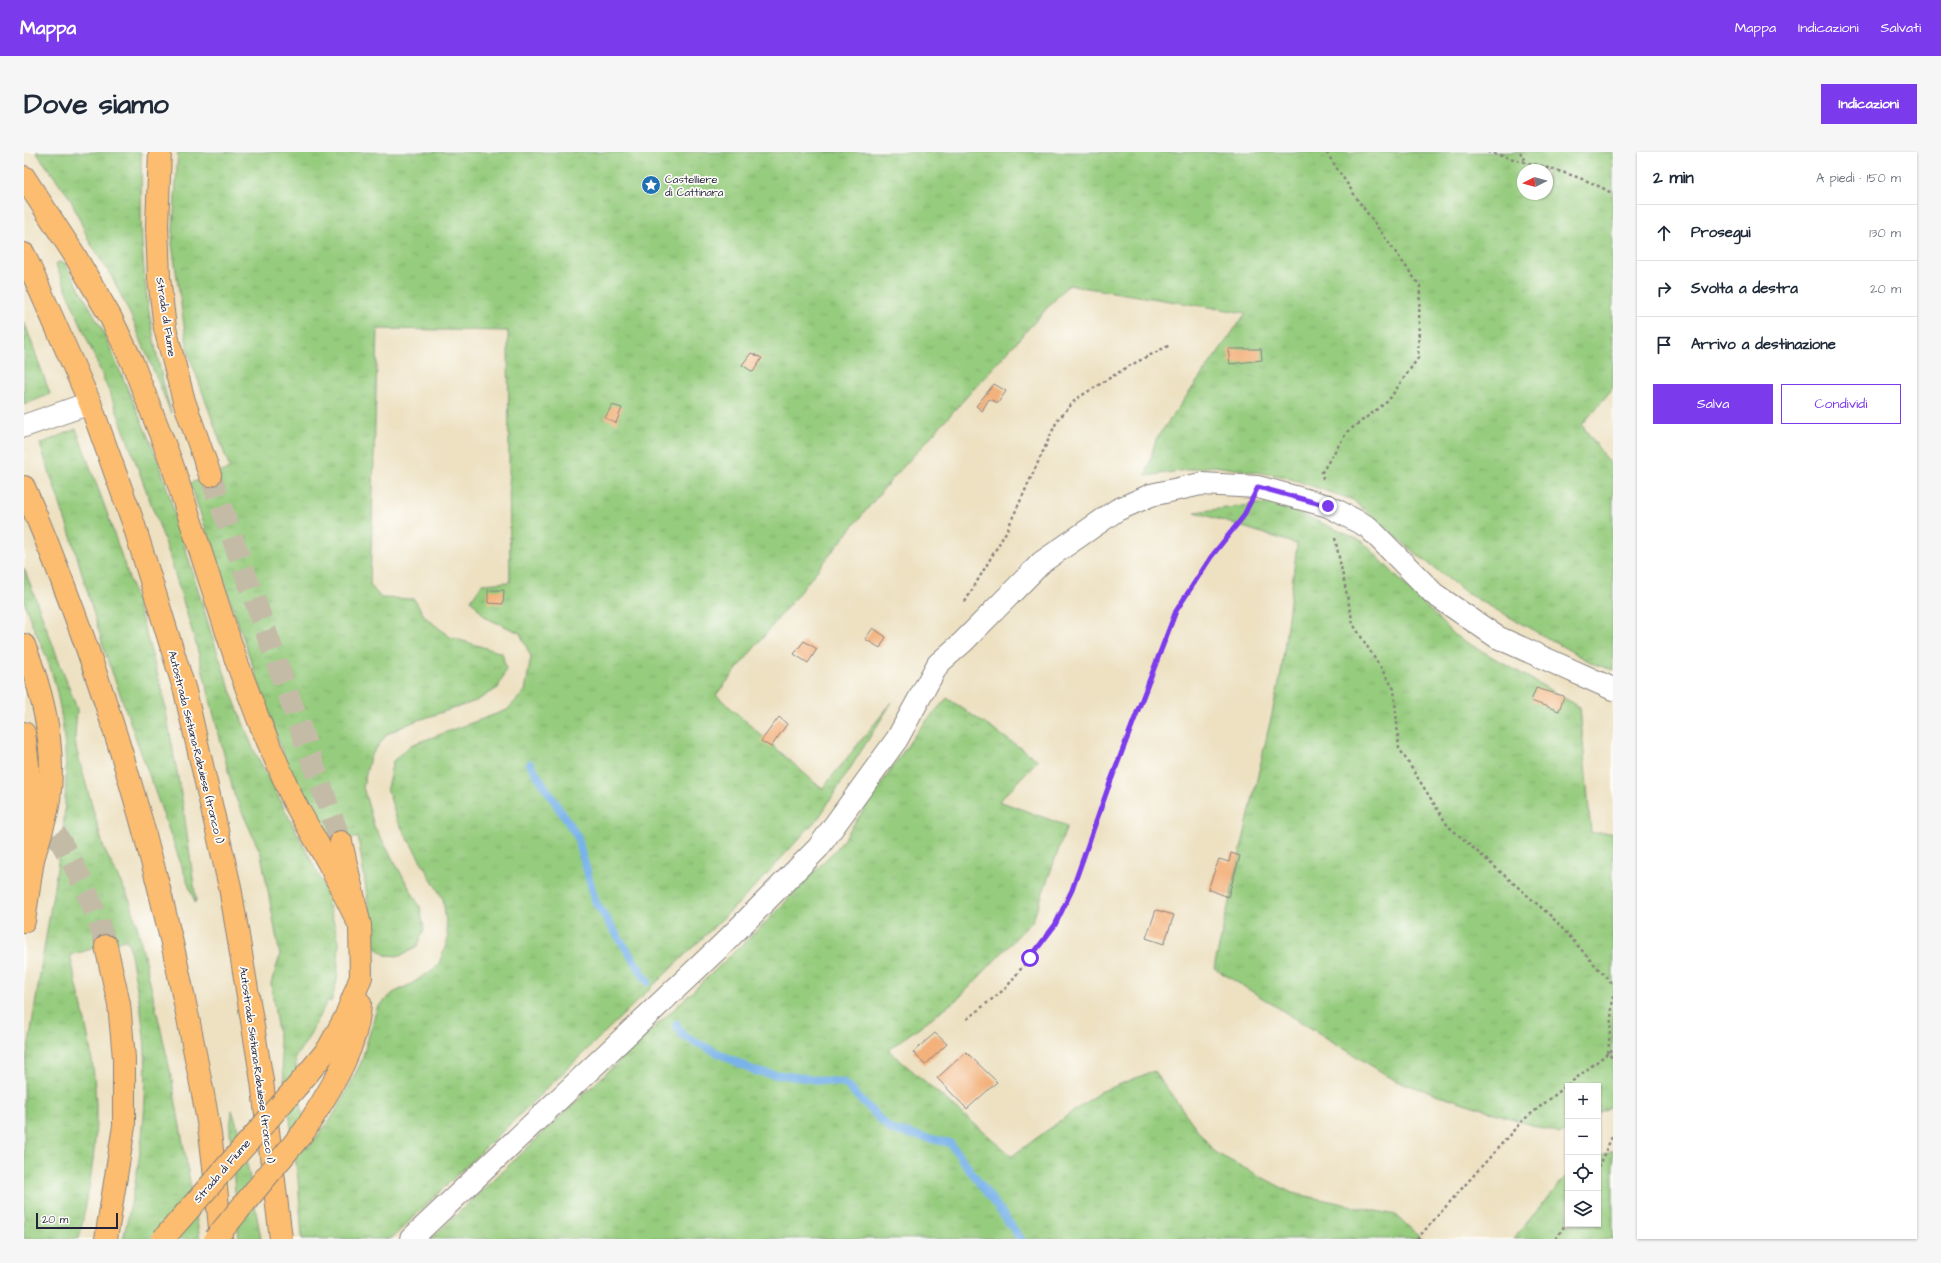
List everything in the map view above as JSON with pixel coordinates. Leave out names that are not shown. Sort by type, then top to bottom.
[{"type":"main road","name":"Strada di Fiume","points":[[160,153],[157,225],[159,278],[165,328],[174,368],[184,401],[210,475]]},
{"type":"main road","points":[[24,177],[74,254],[108,312],[133,364],[172,464],[236,660],[259,721],[293,800],[328,862],[360,926]]},
{"type":"main road","name":"Autostrada Sistiana-Rabuiese (tronco I)","points":[[24,254],[90,402],[133,522],[185,691],[208,785],[230,887],[262,1081],[281,1239]]},
{"type":"main road","points":[[24,487],[52,552],[114,729],[172,935],[211,1142],[221,1239]]},
{"type":"main road","points":[[24,645],[32,663],[44,708],[51,746],[49,799],[43,828],[33,859]]},
{"type":"main road","points":[[24,733],[32,798],[33,859],[24,921]]},
{"type":"main road","name":"Strada di Fiume","points":[[164,1239],[328,1049],[345,1018],[360,977],[360,926],[341,842]]},
{"type":"main road","points":[[106,946],[119,1004],[124,1058],[124,1126],[106,1239]]},
{"type":"main road","points":[[215,1239],[305,1130],[330,1089],[354,1036],[359,1010],[360,977]]},
{"type":"street","points":[[24,426],[90,402]]},
{"type":"street","points":[[411,1239],[725,942],[818,848],[897,738],[938,664],[963,642],[1042,562],[1117,510],[1151,495],[1201,484],[1258,487],[1328,506],[1368,527],[1434,594],[1497,637],[1613,689]]},
{"type":"path","points":[[1488,152],[1526,164]]},
{"type":"path","points":[[1520,152],[1526,164]]},
{"type":"path","points":[[1553,171],[1601,187],[1613,194]]},
{"type":"path","points":[[964,604],[1006,532],[1057,421],[1076,399],[1129,366],[1170,345]]},
{"type":"path","points":[[968,1019],[1006,988],[1055,925],[1072,890],[1108,788],[1176,611],[1211,557],[1243,517],[1258,487]]},
{"type":"path","points":[[1613,996],[1608,1053],[1613,1059]]},
{"type":"path","points":[[1417,1239],[1522,1121],[1613,1049]]},
{"type":"path","points":[[1601,1161],[1613,1135]]},
{"type":"path","points":[[1556,1239],[1565,1225]]},
{"type":"green space","points":[[36,152],[141,152],[141,232],[143,265],[156,350],[171,413],[131,316],[112,277],[90,243],[70,198]]},
{"type":"green space","points":[[178,152],[1613,152],[1613,388],[1582,425],[1613,468],[1613,670],[1594,664],[1468,594],[1410,549],[1353,500],[1282,476],[1214,466],[1146,476],[1156,439],[1246,313],[1068,285],[885,487],[716,695],[822,789],[892,702],[820,816],[750,892],[391,1239],[302,1239],[298,1178],[271,983],[280,956],[261,854],[234,794],[196,644],[166,544],[115,406],[56,265],[58,262],[65,263],[102,329],[160,465],[211,633],[232,695],[252,746],[322,881],[339,941],[337,980],[331,1002],[327,1001],[306,1042],[295,1057],[307,1149],[333,1116],[361,1063],[377,1008],[393,993],[413,983],[438,966],[448,939],[443,899],[397,820],[387,788],[393,761],[411,745],[507,710],[525,691],[531,657],[520,633],[486,618],[471,600],[482,584],[510,582],[508,331],[378,329],[370,585],[381,598],[414,599],[425,617],[450,637],[502,653],[506,669],[498,688],[476,701],[413,722],[387,734],[370,757],[363,787],[374,826],[420,907],[424,929],[417,946],[400,956],[385,955],[375,946],[358,837],[316,851],[190,483],[230,469],[188,352],[172,244]]},
{"type":"green space","points":[[24,321],[50,394],[24,405]]},
{"type":"green space","points":[[76,429],[106,510],[135,596],[162,690],[183,805],[196,900],[195,903],[105,652],[74,546],[40,444]]},
{"type":"green space","points":[[1274,502],[1362,541],[1454,635],[1580,707],[1591,833],[1613,833],[1613,1105],[1601,1111],[1601,1083],[1565,1083],[1565,1132],[1560,1134],[1396,1081],[1214,968],[1281,674],[1297,544],[1195,512]]},
{"type":"green space","points":[[24,568],[77,709],[75,737],[76,748],[104,849],[130,901],[137,925],[170,1070],[200,1239],[123,1239],[134,1189],[142,1139],[146,1088],[144,1036],[141,1013],[129,943],[125,940],[70,955],[90,1049],[96,1106],[95,1140],[89,1189],[79,1239],[24,1239],[24,1074],[63,831],[66,771],[61,712],[49,664],[26,608],[24,599]]},
{"type":"green space","points":[[947,698],[1038,760],[999,801],[1067,826],[1033,920],[960,997],[888,1050],[1012,1156],[1100,1092],[1154,1071],[1214,1152],[1292,1193],[1396,1215],[1422,1239],[431,1239],[767,921],[839,846],[916,733]]},
{"type":"green space","points":[[232,1110],[246,1158],[261,1239],[239,1239],[230,1131]]},
{"type":"green space","points":[[1613,1150],[1613,1239],[1513,1239],[1565,1178],[1565,1227],[1601,1227],[1601,1156]]},
{"type":"building","points":[[1228,349],[1261,349],[1262,360],[1230,364]]},
{"type":"building","points":[[751,353],[762,358],[753,372],[742,365]]},
{"type":"building","points":[[994,384],[1006,391],[998,403],[989,399],[982,411],[976,406]]},
{"type":"building","points":[[612,405],[622,408],[616,423],[605,418]]},
{"type":"building","points":[[488,590],[504,590],[503,604],[488,603]]},
{"type":"building","points":[[873,628],[886,637],[880,648],[865,639]]},
{"type":"building","points":[[804,641],[817,649],[808,663],[794,654]]},
{"type":"building","points":[[1536,688],[1564,696],[1559,711],[1531,701]]},
{"type":"building","points":[[779,717],[787,724],[771,747],[761,741]]},
{"type":"building","points":[[1231,853],[1240,856],[1228,897],[1208,889],[1219,859],[1229,862]]},
{"type":"building","points":[[1156,910],[1174,915],[1164,944],[1146,938]]},
{"type":"building","points":[[935,1033],[947,1044],[925,1065],[913,1052]]},
{"type":"building","points":[[966,1052],[997,1082],[967,1109],[937,1078]]},
{"type":"waterway","points":[[530,764],[577,836],[596,903],[648,982]]},
{"type":"waterway","points":[[676,1024],[683,1036],[757,1072],[844,1083],[891,1130],[950,1143],[1021,1239]]},
{"type":"tunnel","points":[[210,475],[341,842]]},
{"type":"tunnel","points":[[37,806],[59,839],[78,873],[93,908],[106,946]]},
{"type":"place","name":"Castelliere di Cattinara","points":[[651,185]]},
{"type":"route","points":[[1030,958],[1055,925],[1072,890],[1085,850],[1094,830],[1108,788],[1160,651],[1176,611],[1192,584],[1211,557],[1243,517],[1258,487],[1328,506]]}]
